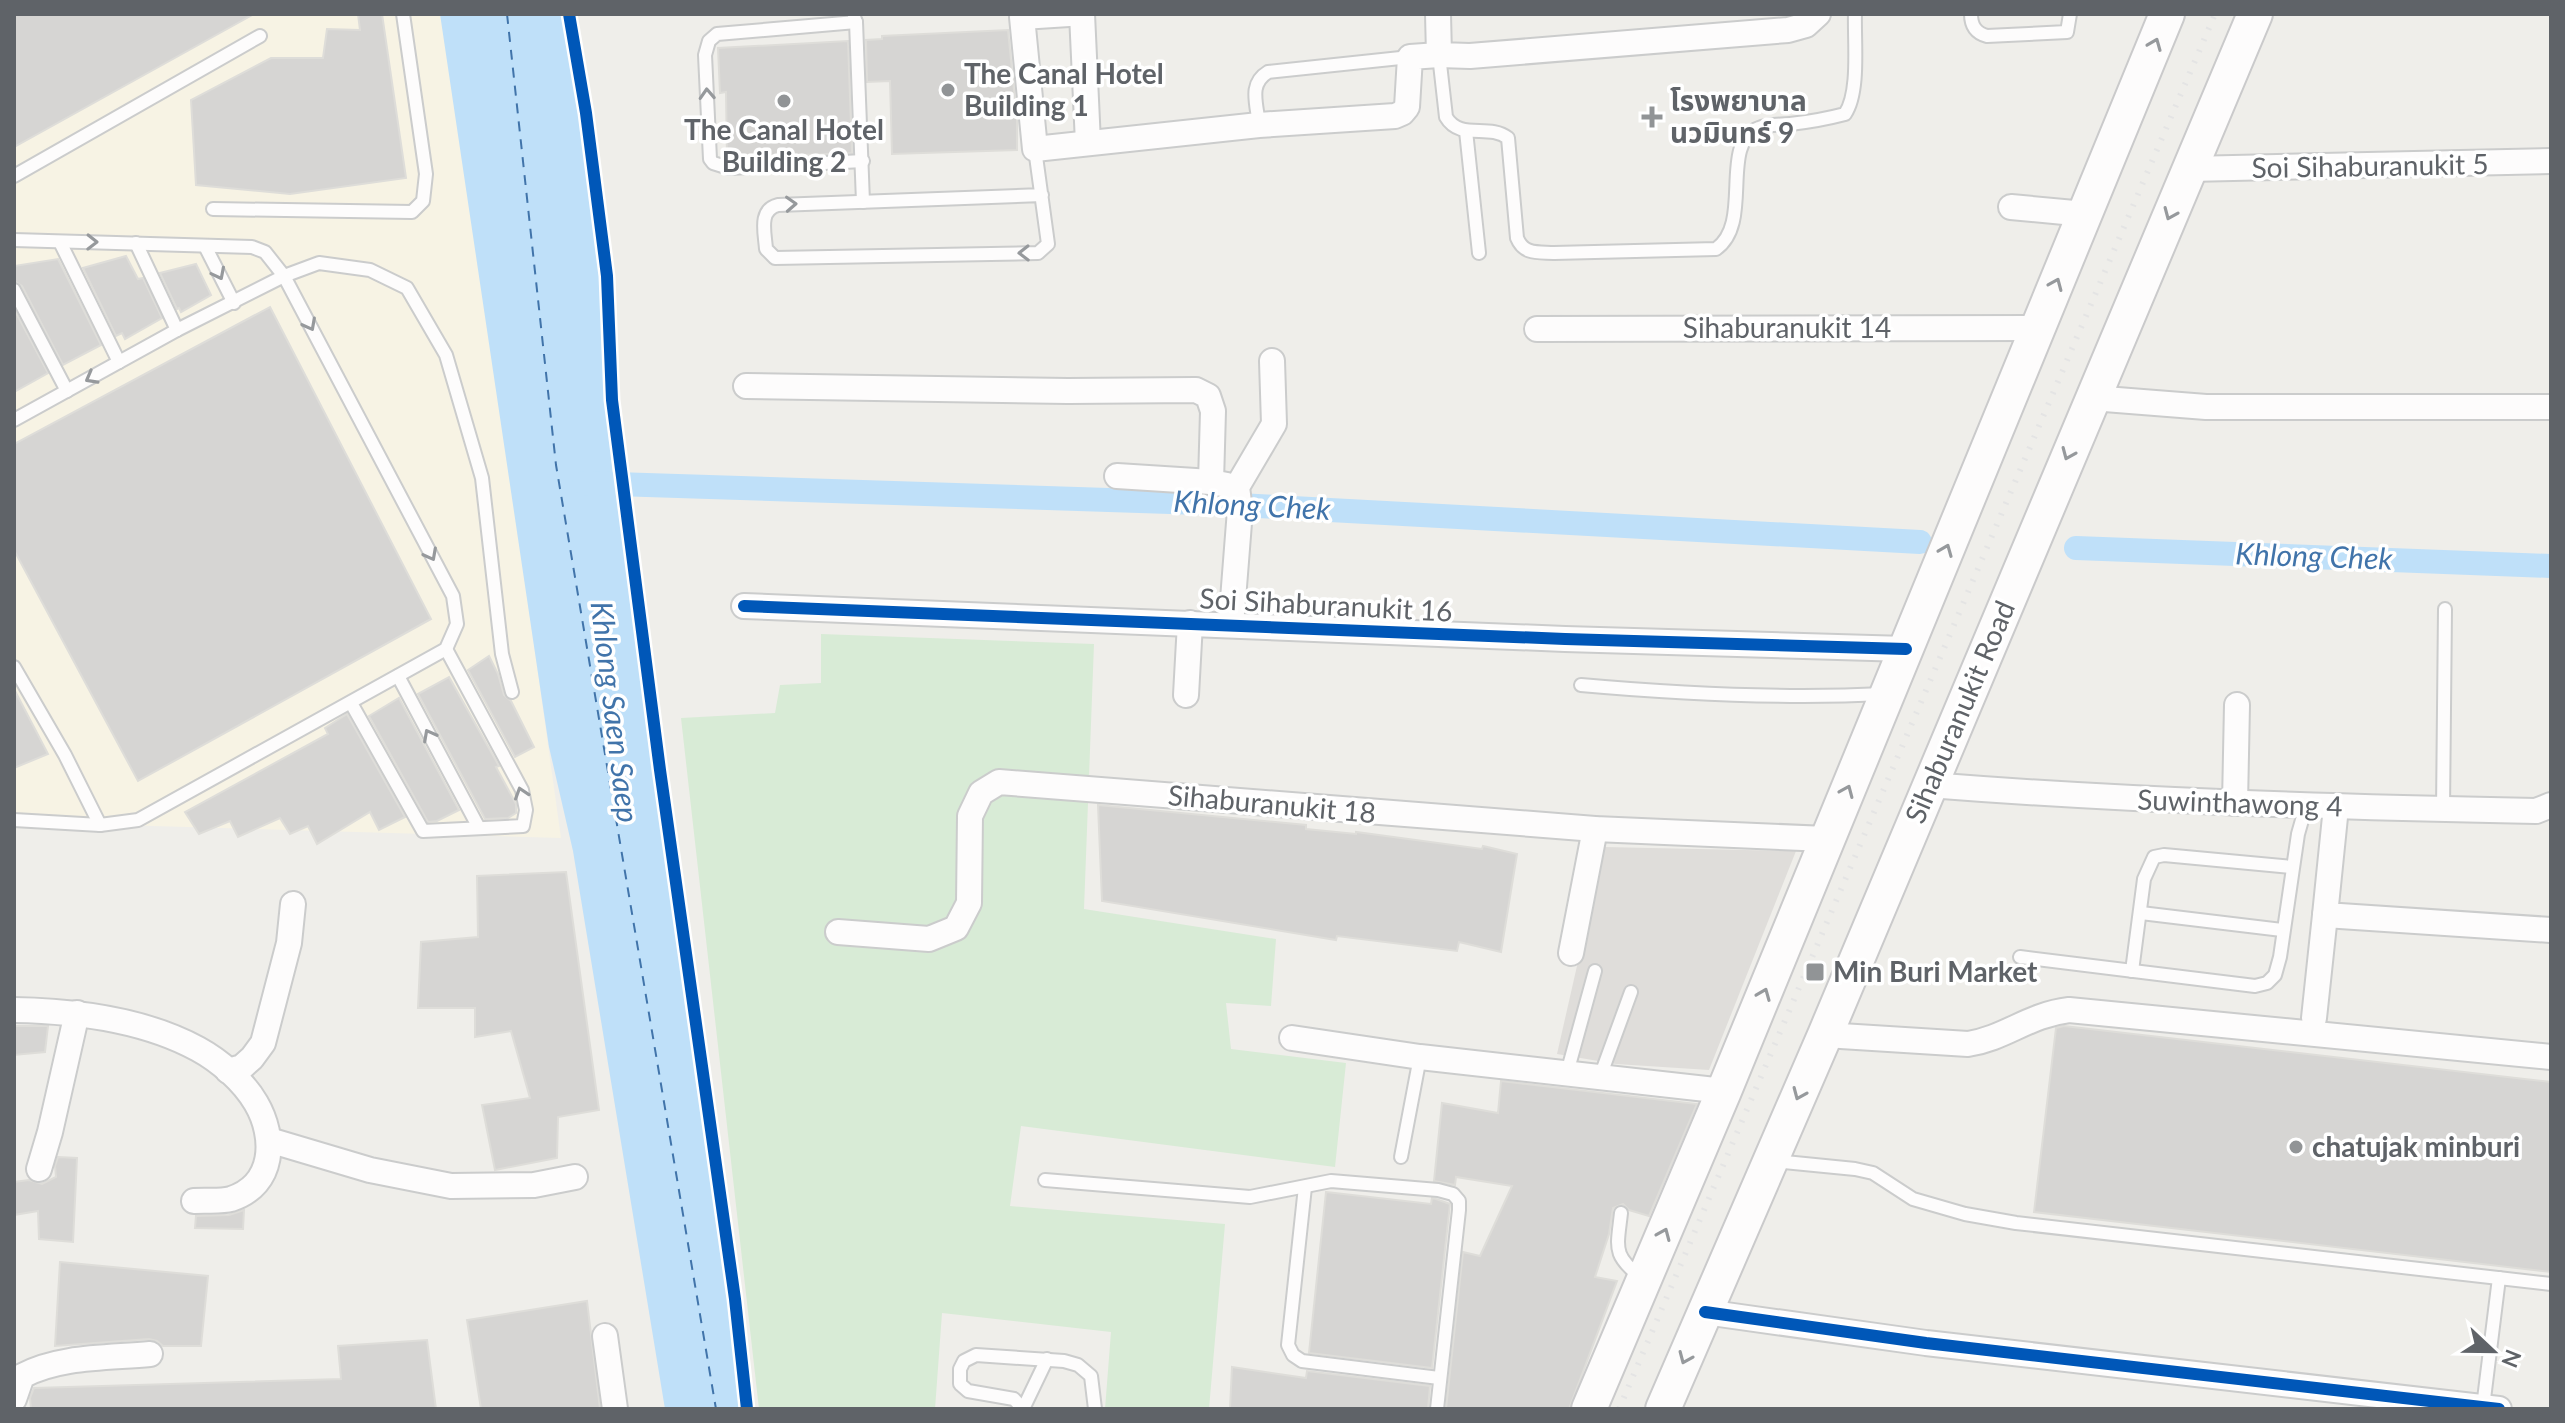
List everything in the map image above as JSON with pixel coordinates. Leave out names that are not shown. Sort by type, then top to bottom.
[{"type":"main road","points":[[1589,1409],[1724,1091],[2167,14]]},
{"type":"main road","name":"Sihaburanukit Road","points":[[1663,1409],[1825,1035],[2255,14]]},
{"type":"street","points":[[1069,14],[1022,17],[1035,149],[1259,125],[1395,116],[1407,107],[1410,57],[1470,56],[1788,30],[1806,25],[1818,14]]},
{"type":"street","points":[[1082,14],[1088,143]]},
{"type":"street","points":[[1438,14],[1439,55]]},
{"type":"street","name":"Soi Sihaburanukit 5","points":[[2189,169],[2551,161]]},
{"type":"street","points":[[2011,207],[2085,214]]},
{"type":"street","name":"Sihaburanukit 14","points":[[1537,329],[2038,328]]},
{"type":"street","points":[[1231,625],[1240,510],[1237,487],[1274,424],[1272,361]]},
{"type":"street","points":[[746,386],[1196,390],[1208,396],[1213,411],[1211,482]]},
{"type":"street","points":[[2092,398],[2206,407],[2551,407]]},
{"type":"street","points":[[1117,476],[1211,482],[1237,487]]},
{"type":"street","name":"Soi Sihaburanukit 16","points":[[744,606],[1565,639],[1906,649]]},
{"type":"street","points":[[1186,695],[1190,623]]},
{"type":"street","points":[[2235,803],[2237,705]]},
{"type":"street","name":"Sihaburanukit 18","points":[[838,932],[929,939],[956,928],[969,903],[970,816],[981,793],[999,782],[1595,829],[1827,839]]},
{"type":"street","name":"Suwinthawong 4","points":[[1929,785],[2038,794],[2336,807],[2536,811],[2551,805]]},
{"type":"street","points":[[2314,1018],[2336,807]]},
{"type":"street","points":[[1571,953],[1595,829]]},
{"type":"street","points":[[228,1071],[242,1067],[263,1043],[289,943],[293,904]]},
{"type":"street","points":[[2325,915],[2551,930]]},
{"type":"street","points":[[14,1010],[77,1013],[166,1032],[202,1051],[228,1071],[257,1104],[269,1140],[268,1160],[262,1178],[250,1189],[230,1199],[194,1201]]},
{"type":"street","points":[[1825,1035],[1968,1044],[1990,1040],[2047,1013],[2069,1010],[2551,1057]]},
{"type":"street","points":[[39,1169],[77,1013]]},
{"type":"street","points":[[1292,1038],[1420,1057],[1724,1091]]},
{"type":"street","points":[[269,1140],[370,1170],[451,1186],[534,1185],[575,1177]]},
{"type":"street","points":[[1705,1312],[1926,1343],[2491,1408]]},
{"type":"street","points":[[605,1336],[615,1409]]},
{"type":"street","points":[[14,1399],[22,1376],[33,1371],[52,1365],[150,1354]]},
{"type":"lane","points":[[213,209],[412,212],[423,201],[426,174],[403,14]]},
{"type":"lane","points":[[1439,55],[1446,117],[1451,125],[1466,131],[1495,131],[1508,138],[1517,238],[1525,250],[1554,253],[1716,249],[1725,243],[1730,231],[1736,205],[1738,154],[1745,138],[1758,128],[1845,114],[1851,105],[1855,14]]},
{"type":"lane","points":[[1971,14],[1974,28],[1987,36],[2067,32],[2070,14]]},
{"type":"lane","points":[[863,161],[729,168],[713,163],[710,159],[705,55],[709,41],[717,34],[854,18],[863,161],[863,202]]},
{"type":"lane","points":[[14,176],[260,36]]},
{"type":"lane","points":[[1259,125],[1254,85],[1268,72],[1410,57]]},
{"type":"lane","points":[[1466,131],[1479,253]]},
{"type":"lane","points":[[1035,149],[1042,195],[1048,244],[1038,253],[775,258],[766,249],[764,220],[771,207],[1042,195]]},
{"type":"lane","points":[[14,240],[252,247],[265,252],[284,276],[453,596],[457,624],[446,649],[138,820],[100,825],[14,820]]},
{"type":"lane","points":[[60,242],[119,362]]},
{"type":"lane","points":[[136,243],[177,330]]},
{"type":"lane","points":[[205,246],[234,303]]},
{"type":"lane","points":[[15,418],[177,330],[284,276],[319,263],[370,270],[407,288],[446,355],[482,478],[502,654],[512,692]]},
{"type":"lane","points":[[14,290],[67,391]]},
{"type":"lane","points":[[2443,809],[2445,609]]},
{"type":"lane","points":[[351,703],[423,831],[523,826],[526,810],[522,790],[446,649]]},
{"type":"lane","points":[[14,667],[65,755],[100,825]]},
{"type":"lane","points":[[398,676],[479,828]]},
{"type":"lane","points":[[1581,685],[1702,694],[1888,694]]},
{"type":"lane","points":[[2020,957],[2255,986],[2267,983],[2275,975],[2298,834],[2306,806]]},
{"type":"lane","points":[[2132,971],[2144,879],[2154,857],[2164,855],[2292,867]]},
{"type":"lane","points":[[2141,913],[2282,930]]},
{"type":"lane","points":[[1567,1073],[1595,971]]},
{"type":"lane","points":[[1600,1077],[1631,992]]},
{"type":"lane","points":[[1401,1157],[1420,1057]]},
{"type":"lane","points":[[1770,1161],[1873,1173],[1913,1199],[1990,1219],[2551,1284]]},
{"type":"lane","points":[[1045,1180],[1250,1197],[1331,1181],[1453,1194],[1459,1201],[1437,1409]]},
{"type":"lane","points":[[1305,1187],[1288,1345],[1293,1355],[1302,1361],[1439,1378]]},
{"type":"lane","points":[[1621,1213],[1617,1246],[1620,1257],[1644,1280]]},
{"type":"lane","points":[[2491,1408],[2499,1278]]},
{"type":"lane","points":[[1047,1359],[1023,1409],[1014,1399],[968,1391],[960,1384],[960,1369],[964,1361],[976,1355],[1047,1359],[1078,1365],[1091,1376],[1095,1409]]},
{"type":"shaded area","points":[[14,14],[446,14],[561,838],[14,822]]},
{"type":"shaded area","points":[[1604,847],[1796,851],[1709,1070],[1616,1064],[1557,1054]]},
{"type":"green space","points":[[821,634],[1094,644],[1084,909],[1276,939],[1271,1006],[1226,1003],[1231,1049],[1346,1063],[1335,1167],[1021,1126],[1010,1206],[1225,1224],[1209,1409],[1105,1409],[1111,1332],[942,1313],[935,1409],[759,1409],[681,718],[775,713],[780,685],[821,683]]},
{"type":"water","name":"Khlong Saen Saep","points":[[440,14],[564,14],[606,287],[606,378],[612,467],[708,1092],[744,1409],[665,1409],[573,851],[549,747]]},
{"type":"building","points":[[14,14],[254,14],[14,147]]},
{"type":"building","points":[[358,14],[382,14],[406,178],[290,194],[196,185],[191,100],[271,58],[323,58],[327,29],[360,30]]},
{"type":"building","name":"The Canal Hotel Building 1","points":[[1008,30],[1017,150],[892,154],[890,81],[867,82],[866,40],[882,39],[882,36]]},
{"type":"building","name":"The Canal Hotel Building 2","points":[[848,41],[852,153],[727,158],[726,92],[720,93],[718,48]]},
{"type":"building","points":[[126,256],[138,279],[143,278],[162,318],[125,339],[122,333],[116,336],[83,268]]},
{"type":"building","points":[[58,259],[101,345],[63,365],[22,286],[14,281],[14,266]]},
{"type":"building","points":[[196,264],[211,295],[181,312],[160,273]]},
{"type":"building","points":[[270,307],[431,619],[138,781],[14,550],[14,444]]},
{"type":"building","points":[[14,309],[48,373],[14,392]]},
{"type":"building","points":[[489,656],[504,695],[511,701],[534,747],[515,757],[468,670]]},
{"type":"building","points":[[449,677],[499,766],[496,767],[516,804],[516,813],[508,818],[485,819],[418,694]]},
{"type":"building","points":[[14,689],[48,754],[14,768]]},
{"type":"building","points":[[399,698],[459,810],[437,821],[428,822],[369,716]]},
{"type":"building","points":[[347,714],[405,817],[379,830],[370,812],[317,844],[308,826],[290,834],[280,818],[238,837],[230,821],[199,834],[185,812],[328,734],[325,728]]},
{"type":"building","points":[[1098,805],[1306,825],[1306,829],[1356,832],[1482,849],[1483,846],[1517,854],[1501,952],[1459,942],[1457,951],[1337,936],[1336,940],[1102,901]]},
{"type":"building","points":[[566,872],[599,1110],[558,1117],[557,1158],[495,1170],[482,1105],[530,1098],[511,1031],[475,1037],[475,1008],[418,1008],[421,942],[478,937],[477,876]]},
{"type":"building","points":[[14,1026],[48,1026],[45,1052],[14,1055]]},
{"type":"building","name":"chatujak minburi","points":[[2064,1026],[2551,1082],[2551,1272],[2034,1212],[2056,1028]]},
{"type":"building","points":[[1501,1081],[1697,1104],[1649,1216],[1629,1210],[1623,1204],[1613,1208],[1609,1234],[1595,1277],[1617,1281],[1569,1409],[1446,1409],[1463,1252],[1480,1256],[1512,1186],[1456,1177],[1455,1185],[1434,1181],[1442,1103],[1498,1113]]},
{"type":"building","points":[[58,1157],[77,1158],[73,1242],[39,1239],[38,1211],[14,1215],[14,1182],[29,1180],[42,1184],[56,1177]]},
{"type":"building","points":[[1326,1192],[1431,1204],[1432,1198],[1450,1204],[1432,1368],[1309,1353]]},
{"type":"building","points":[[244,1210],[243,1229],[195,1228],[196,1216],[229,1215]]},
{"type":"building","points":[[60,1262],[208,1276],[201,1346],[163,1346],[149,1339],[55,1346]]},
{"type":"building","points":[[587,1301],[600,1409],[481,1409],[467,1320]]},
{"type":"building","points":[[427,1340],[436,1409],[31,1409],[30,1398],[34,1388],[341,1379],[338,1346]]},
{"type":"building","points":[[1232,1367],[1306,1378],[1307,1371],[1430,1386],[1428,1409],[1230,1409]]},
{"type":"waterway","name":"Khlong Chek","points":[[584,483],[1201,503],[1920,542]]},
{"type":"waterway","name":"Khlong Chek","points":[[2076,548],[2551,566]]},
{"type":"ferry route","points":[[507,14],[556,465],[716,1409]]},
{"type":"railway","points":[[1619,1409],[2215,14]]},
{"type":"cycle path","points":[[569,14],[586,113],[607,276],[612,400],[660,770],[735,1299],[747,1409]]},
{"type":"cycle path","points":[[744,606],[1565,639],[1906,649]]},
{"type":"cycle path","points":[[1705,1312],[1926,1343],[2499,1409]]},
{"type":"place","name":"The Canal Hotel Building 1","points":[[948,90]]},
{"type":"place","name":"The Canal Hotel Building 2","points":[[784,101]]},
{"type":"place","name":"โรงพยาบาล นวมินทร์ 9","points":[[1652,117]]},
{"type":"place","name":"Min Buri Market","points":[[1815,972]]},
{"type":"place","name":"chatujak minburi","points":[[2296,1147]]}]
